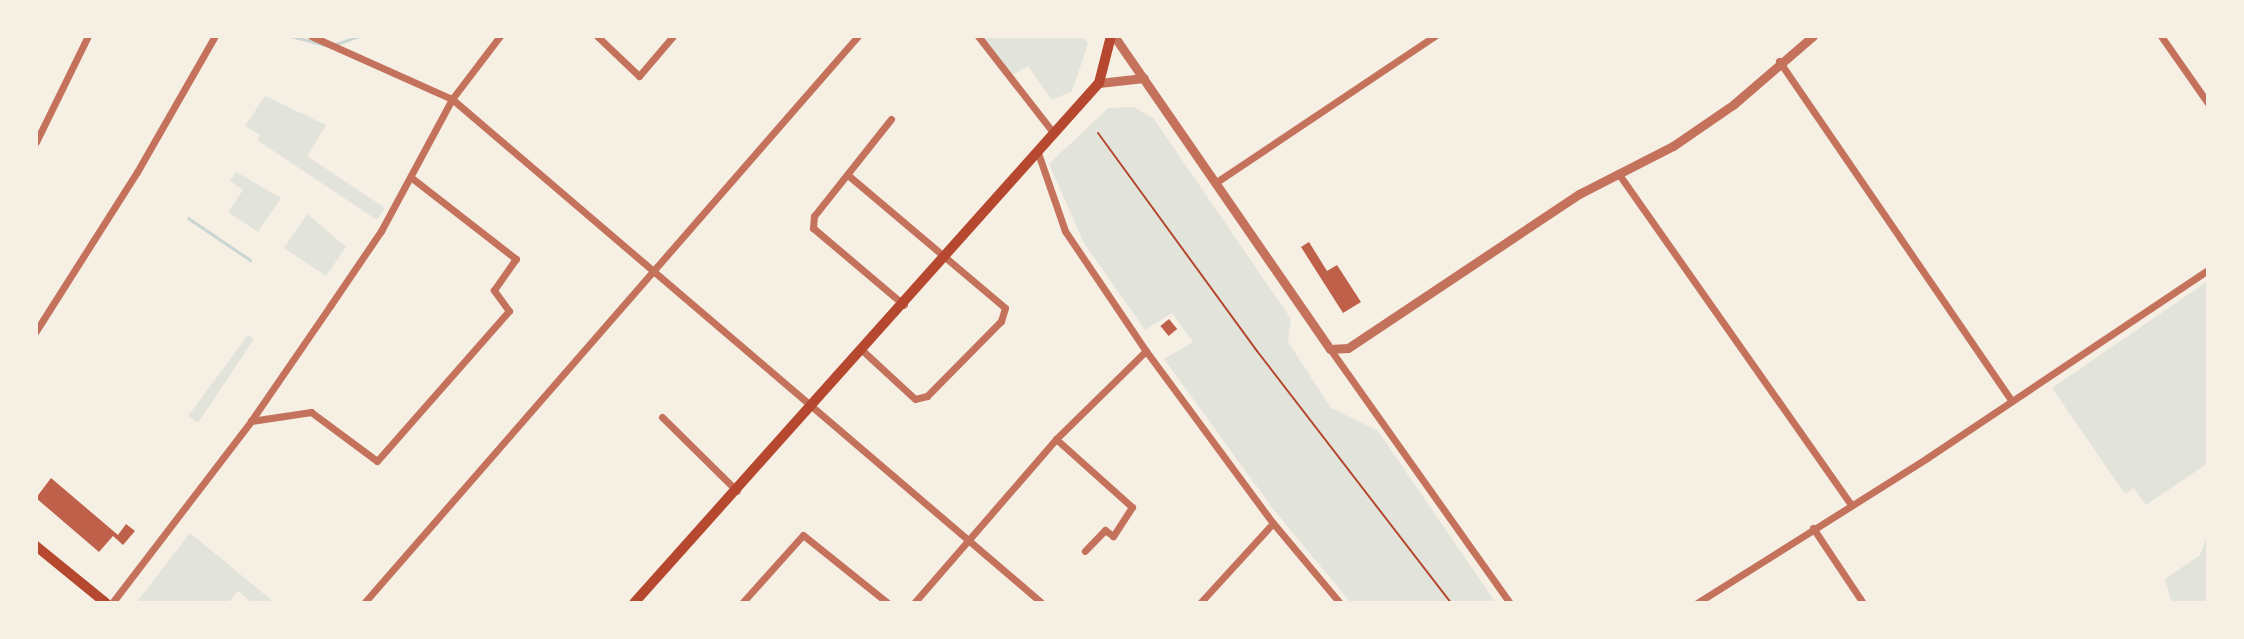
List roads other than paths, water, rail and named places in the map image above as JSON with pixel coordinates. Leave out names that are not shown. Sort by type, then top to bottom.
[{"type":"main road","points":[[634,603],[904,305],[1052,131],[1099,83],[1112,36]]},
{"type":"main road","points":[[36,546],[109,603]]},
{"type":"street","points":[[36,142],[88,36]]},
{"type":"street","points":[[36,331],[137,172],[215,36]]},
{"type":"street","points":[[311,36],[452,99],[1042,603]]},
{"type":"street","points":[[109,603],[251,421],[412,178],[452,99],[500,36]]},
{"type":"street","points":[[597,36],[639,76],[673,36]]},
{"type":"street","points":[[364,603],[858,36]]},
{"type":"street","points":[[978,36],[1052,131]]},
{"type":"street","points":[[1112,36],[1144,78],[1311,325],[1510,603]]},
{"type":"street","points":[[1215,183],[1435,36]]},
{"type":"street","points":[[1330,349],[1356,343],[1618,173],[1673,146],[1734,104],[1779,61],[1813,36]]},
{"type":"street","points":[[2161,36],[2208,103]]},
{"type":"street","points":[[1779,61],[2012,401]]},
{"type":"street","points":[[1099,83],[1144,78]]},
{"type":"street","points":[[891,119],[849,176],[814,216],[813,228],[904,305]]},
{"type":"street","points":[[1037,150],[1065,231],[1146,351],[1273,523],[1340,603]]},
{"type":"street","points":[[1618,173],[1851,505]]},
{"type":"street","points":[[849,176],[1005,308],[1001,321],[927,396],[915,399],[863,351]]},
{"type":"street","points":[[251,421],[311,412],[377,461],[509,311],[494,290],[516,259],[412,178]]},
{"type":"street","points":[[1697,603],[2012,401],[2208,270]]},
{"type":"street","points":[[914,603],[1056,439],[1146,351]]},
{"type":"street","points":[[662,417],[737,491]]},
{"type":"street","points":[[1056,439],[1132,507],[1113,536],[1105,530],[1085,551]]},
{"type":"street","points":[[1200,603],[1273,523]]},
{"type":"street","points":[[1813,528],[1863,603]]},
{"type":"street","points":[[742,603],[803,535],[888,603]]},
{"type":"waterway","points":[[291,36],[329,46]]},
{"type":"waterway","points":[[336,44],[359,36]]},
{"type":"waterway","points":[[188,218],[250,260]]}]
